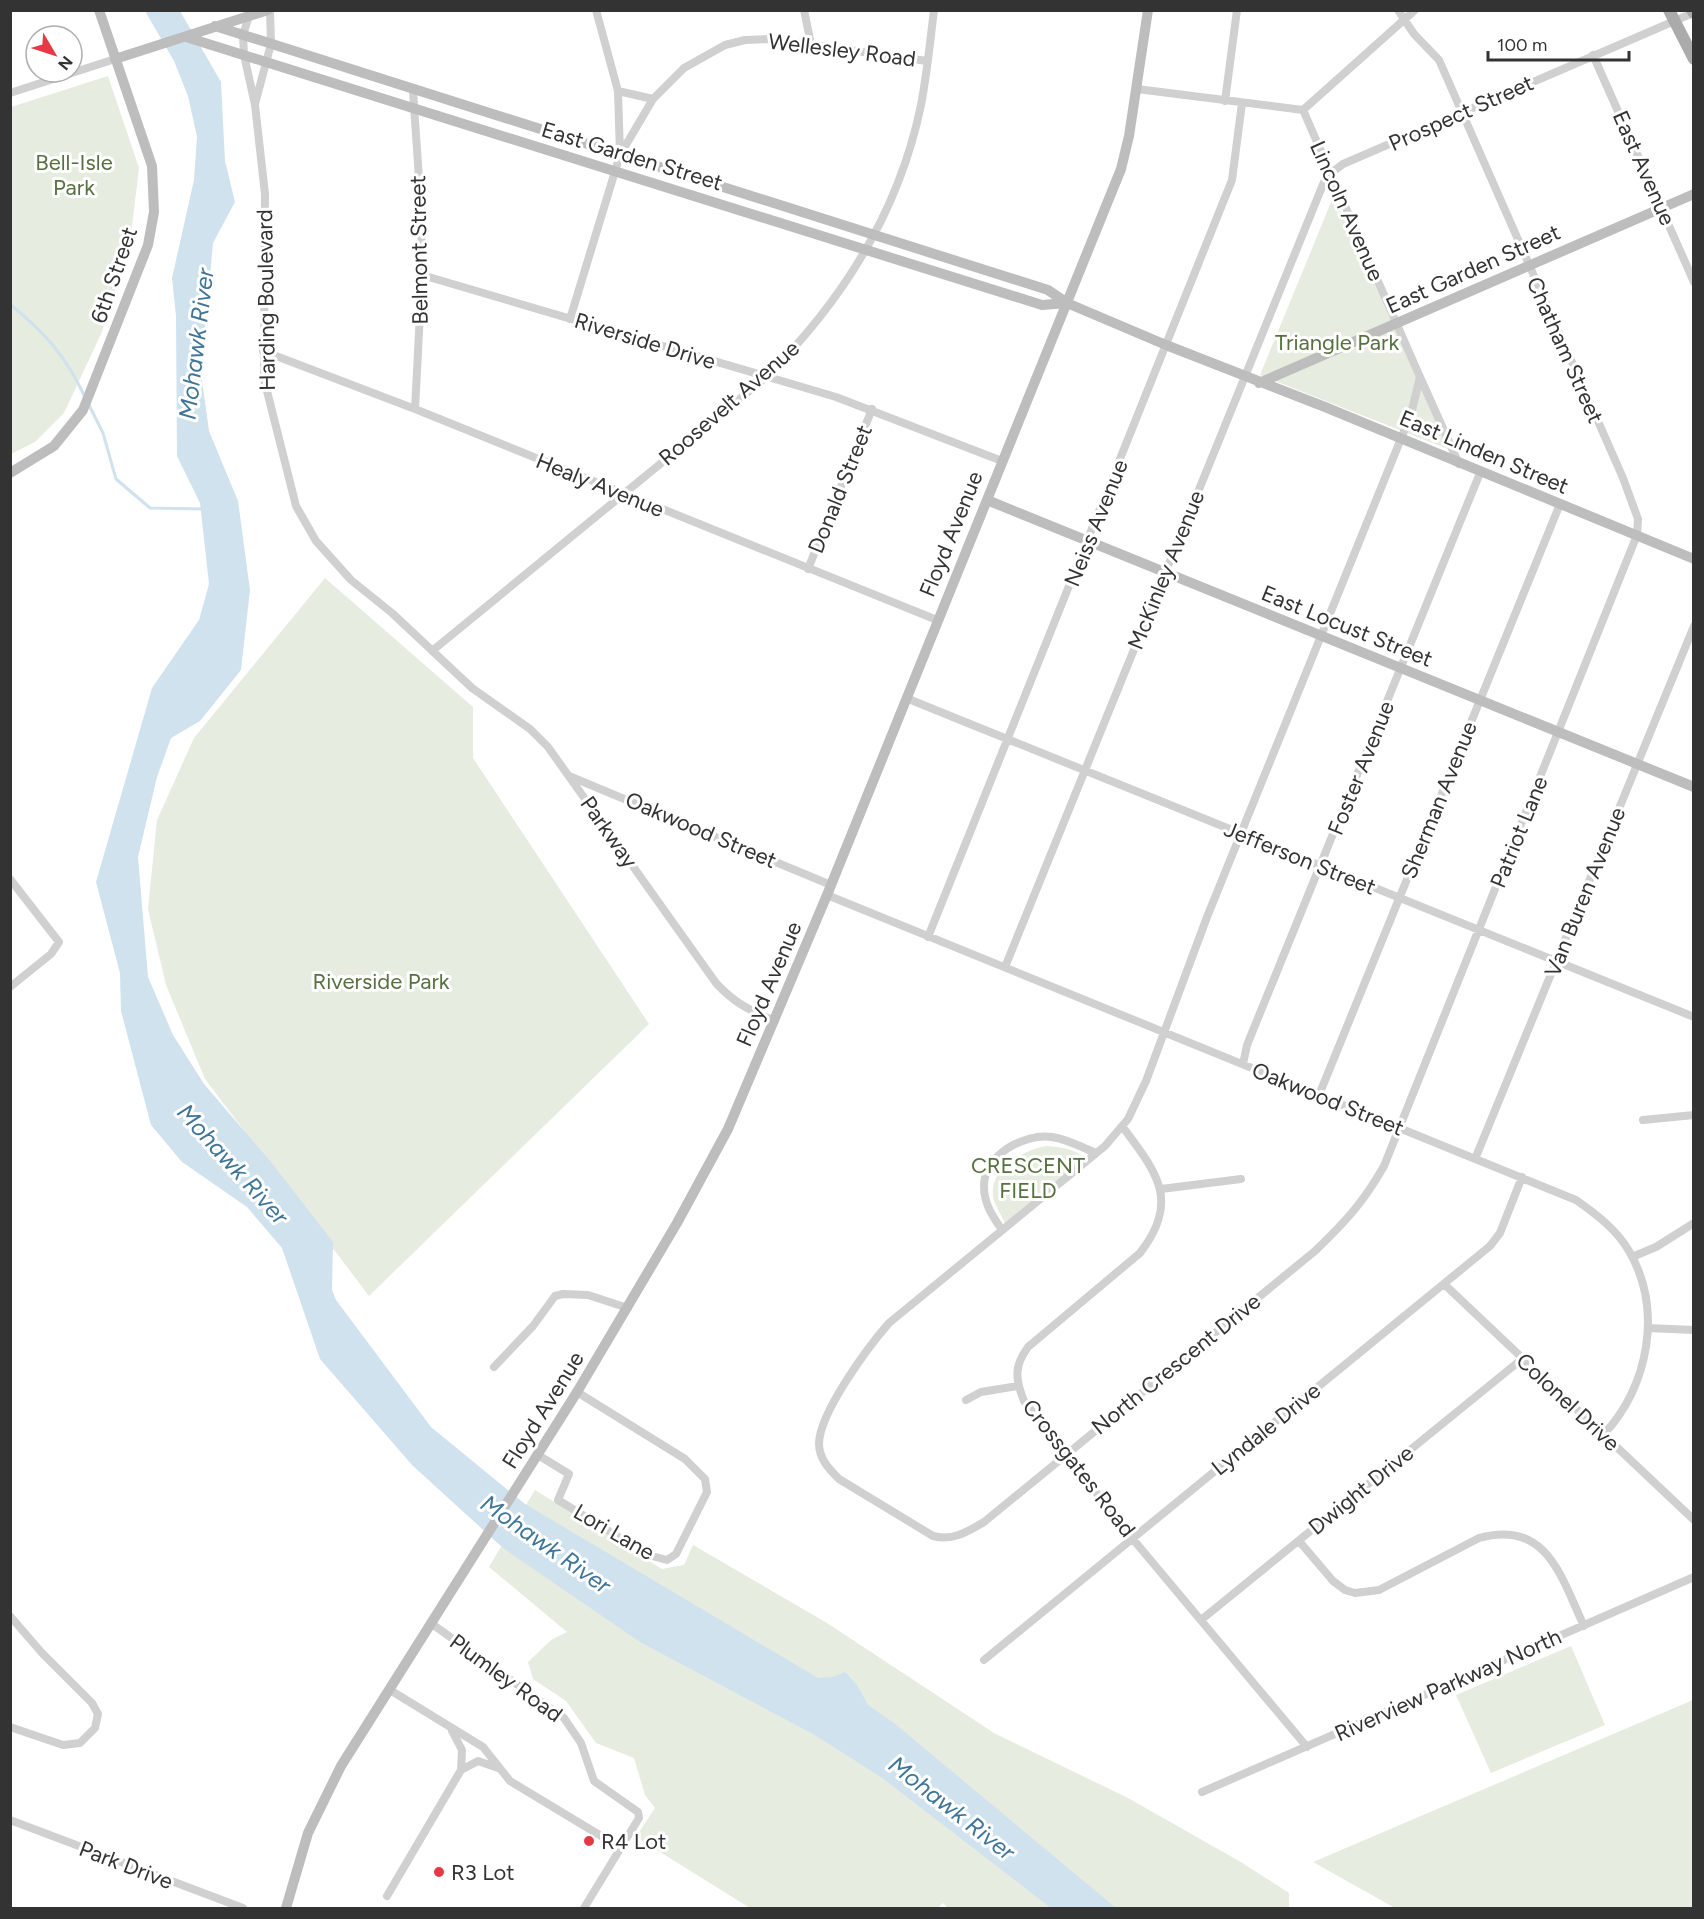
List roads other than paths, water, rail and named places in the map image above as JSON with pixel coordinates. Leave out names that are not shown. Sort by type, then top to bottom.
[{"type":"main road","points":[[1671,15],[1694,58]]},
{"type":"street","name":"6th Street","points":[[10,473],[54,446],[83,410],[148,245],[154,212],[152,166],[99,10]]},
{"type":"street","points":[[10,93],[269,10]]},
{"type":"street","name":"Harding Boulevard","points":[[255,105],[271,44],[269,10]]},
{"type":"street","points":[[596,10],[618,91],[620,155]]},
{"type":"street","points":[[804,10],[811,44]]},
{"type":"street","name":"Roosevelt Avenue","points":[[432,651],[765,378],[796,347],[821,317],[876,235],[907,157],[921,106],[934,10]]},
{"type":"street","name":"Floyd Avenue","points":[[286,1908],[301,1852],[341,1766],[577,1392],[628,1308],[728,1129],[829,890],[1121,170],[1137,89],[1148,10]]},
{"type":"street","points":[[1225,101],[1237,10]]},
{"type":"street","name":"Chatham Street","points":[[1398,10],[1404,21],[1439,60],[1623,478],[1638,519],[1637,535]]},
{"type":"street","points":[[1137,89],[1303,110],[1415,10]]},
{"type":"street","name":"Prospect Street","points":[[1329,174],[1343,164],[1593,55],[1671,15],[1693,12]]},
{"type":"street","name":"Harding Boulevard","points":[[249,16],[243,35],[244,55],[255,105],[265,194],[263,351],[267,399],[288,483],[296,506],[311,532],[342,572],[432,651]]},
{"type":"street","name":"East Garden Street","points":[[209,28],[243,35],[413,91],[1048,290],[1067,303],[1259,383],[1694,194]]},
{"type":"street","name":"East Garden Street","points":[[186,37],[1042,305],[1067,303]]},
{"type":"street","name":"Wellesley Road","points":[[570,319],[620,155],[653,99],[684,68],[725,45],[745,40],[772,39],[927,61]]},
{"type":"street","name":"East Avenue","points":[[1593,55],[1694,282]]},
{"type":"street","name":"Belmont Street","points":[[413,91],[422,208],[422,275],[415,409]]},
{"type":"street","points":[[618,91],[653,99]]},
{"type":"street","name":"Neiss Avenue","points":[[928,937],[1232,180],[1242,103]]},
{"type":"street","name":"Lincoln Avenue","points":[[1303,110],[1329,174],[1459,464]]},
{"type":"street","name":"McKinley Avenue","points":[[1005,967],[1312,208],[1329,174]]},
{"type":"street","name":"Riverside Drive","points":[[422,275],[872,409],[1002,461]]},
{"type":"street","name":"Healy Avenue","points":[[263,351],[415,409],[937,620]]},
{"type":"street","points":[[1096,1153],[1052,1137],[1026,1139],[1011,1146],[987,1172],[983,1185],[985,1200],[1002,1230],[1096,1153],[1122,1126],[1146,1081],[1163,1031],[1403,439],[1420,377]]},
{"type":"street","name":"East Linden Street","points":[[1259,383],[1403,439],[1480,473],[1694,559]]},
{"type":"street","name":"Donald Street","points":[[808,568],[872,409]]},
{"type":"street","name":"Foster Avenue","points":[[1243,1064],[1247,1045],[1480,473]]},
{"type":"street","name":"East Locust Street","points":[[987,500],[1087,543],[1694,787]]},
{"type":"street","name":"Sherman Avenue","points":[[1319,1095],[1560,504]]},
{"type":"street","name":"Patriot Lane","points":[[1398,1127],[1637,535]]},
{"type":"street","name":"Van Buren Avenue","points":[[1475,1159],[1694,626]]},
{"type":"street","name":"Parkway","points":[[432,651],[472,688],[530,729],[548,747],[716,983],[730,999],[744,1008],[775,1021]]},
{"type":"street","name":"Jefferson Street","points":[[906,698],[1694,1017]]},
{"type":"street","name":"Oakwood Street","points":[[569,776],[829,890],[928,937],[1576,1200],[1614,1232],[1632,1257],[1644,1289],[1648,1328],[1645,1359],[1637,1383],[1603,1435]]},
{"type":"street","points":[[10,879],[59,942],[51,954],[10,987]]},
{"type":"street","points":[[1643,1120],[1694,1116]]},
{"type":"street","name":"Crossgates Road","points":[[1122,1126],[1153,1168],[1161,1189],[1161,1212],[1151,1239],[1140,1253],[1028,1347],[1019,1360],[1016,1372],[1018,1386],[1024,1401],[1132,1538],[1307,1747]]},
{"type":"street","name":"North Crescent Drive","points":[[1002,1230],[902,1311],[871,1343],[822,1428],[819,1443],[823,1461],[839,1479],[915,1528],[941,1538],[964,1534],[984,1522],[1315,1251],[1352,1216],[1384,1166],[1398,1127]]},
{"type":"street","name":"Lyndale Drive","points":[[984,1660],[1490,1246],[1500,1233],[1522,1177]]},
{"type":"street","points":[[1161,1189],[1241,1179]]},
{"type":"street","points":[[1632,1257],[1656,1246],[1694,1223]]},
{"type":"street","name":"Colonel Drive","points":[[1444,1284],[1694,1520]]},
{"type":"street","points":[[494,1367],[533,1326],[555,1296],[588,1295],[628,1308]]},
{"type":"street","points":[[1648,1328],[1694,1330]]},
{"type":"street","name":"Dwight Drive","points":[[1201,1620],[1522,1359]]},
{"type":"street","points":[[966,1400],[981,1392],[1018,1386]]},
{"type":"street","name":"Lori Lane","points":[[538,1455],[569,1474],[558,1500],[648,1555],[666,1560],[676,1554],[707,1492],[705,1479],[685,1459],[577,1392]]},
{"type":"street","points":[[1299,1541],[1333,1581],[1345,1590],[1355,1593],[1379,1590],[1479,1538],[1496,1533],[1513,1534],[1530,1540],[1544,1549],[1554,1562],[1584,1626]]},
{"type":"street","name":"Riverview Parkway North","points":[[1202,1792],[1694,1577]]},
{"type":"street","points":[[10,1616],[42,1653],[92,1702],[98,1714],[95,1728],[80,1743],[63,1745],[10,1727]]},
{"type":"street","name":"Plumley Road","points":[[432,1624],[564,1718],[581,1743],[594,1780],[638,1812],[639,1818],[584,1908]]},
{"type":"street","points":[[390,1690],[483,1747],[510,1781],[621,1848]]},
{"type":"street","points":[[387,1896],[461,1770],[463,1757],[460,1742],[447,1725]]},
{"type":"street","points":[[461,1770],[478,1761],[498,1768]]},
{"type":"street","name":"Park Drive","points":[[10,1820],[243,1908]]},
{"type":"water","name":"Mohawk River","points":[[145,11],[180,11],[221,82],[225,161],[235,202],[213,243],[201,373],[209,431],[238,501],[250,590],[241,670],[200,721],[171,738],[157,777],[138,857],[148,977],[173,1035],[204,1084],[271,1162],[333,1242],[332,1290],[336,1300],[431,1427],[525,1504],[818,1678],[832,1677],[845,1672],[857,1685],[868,1705],[894,1723],[1116,1908],[1051,1908],[881,1777],[813,1734],[640,1642],[503,1548],[412,1465],[320,1359],[282,1248],[247,1207],[182,1162],[151,1125],[121,1011],[120,973],[96,882],[152,688],[199,620],[209,584],[200,503],[177,456],[176,316],[172,278],[194,180],[197,137],[188,96],[174,61]]},
{"type":"waterway","points":[[10,304],[54,346],[85,397]]},
{"type":"waterway","points":[[88,403],[103,433],[116,479],[150,508],[204,509]]},
{"type":"place","name":"R4 Lot","points":[[589,1841]]},
{"type":"place","name":"R3 Lot","points":[[439,1872]]},
{"type":"park label","name":"Bell-Isle Park","points":[[74,174]]},
{"type":"park label","name":"Triangle Park","points":[[1337,342]]},
{"type":"park label","name":"Riverside Park","points":[[381,981]]},
{"type":"park label","name":"CRESCENT FIELD","points":[[1028,1178]]}]
